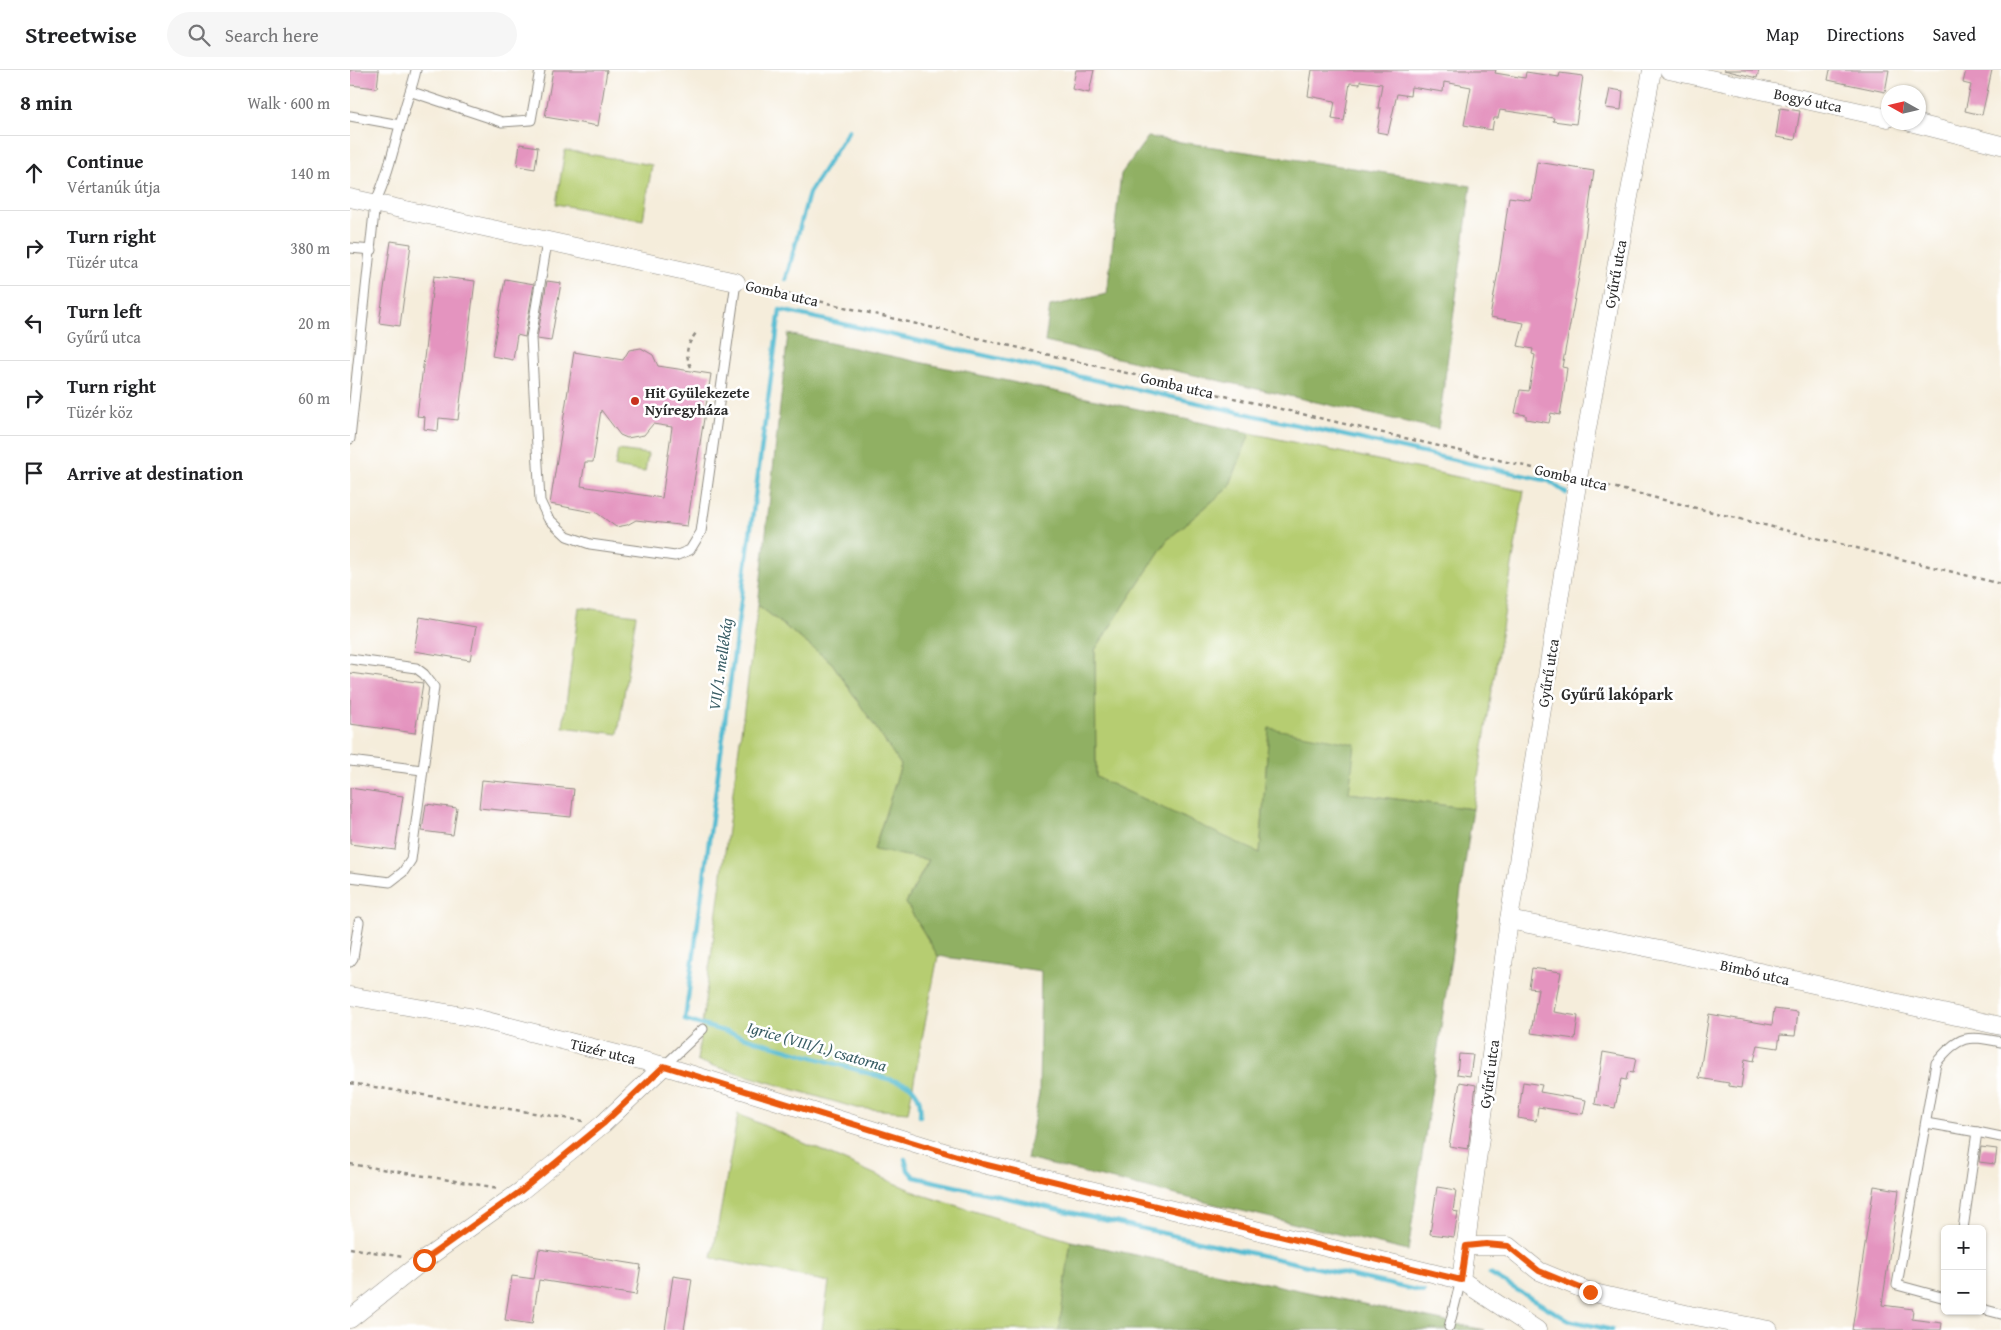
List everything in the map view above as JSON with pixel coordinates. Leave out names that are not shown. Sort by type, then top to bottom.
[{"type":"street","name":"Gyűrű utca","points":[[1461,1280],[1509,920],[1578,478],[1652,70]]},
{"type":"street","name":"Bogyó utca","points":[[1669,70],[1881,116]]},
{"type":"street","points":[[1926,126],[2001,145]]},
{"type":"street","name":"Gomba utca","points":[[350,198],[736,282]]},
{"type":"street","name":"Bimbó utca","points":[[1509,920],[1665,951],[2001,1026]]},
{"type":"street","name":"Tüzér utca","points":[[350,996],[474,1018],[664,1066],[983,1164],[1461,1280],[1537,1330]]},
{"type":"street","points":[[350,1319],[424,1260],[521,1191],[603,1124],[664,1066]]},
{"type":"street","points":[[1466,1246],[1486,1244],[1508,1246],[1539,1271],[1590,1292],[1690,1315],[1769,1330]]},
{"type":"lane","points":[[350,439],[372,250],[375,203],[385,181],[400,125],[412,92],[416,70]]},
{"type":"lane","points":[[412,92],[502,122],[531,120],[540,70]]},
{"type":"lane","points":[[350,116],[400,125]]},
{"type":"lane","points":[[547,242],[530,338],[540,501],[548,518],[567,536],[590,544],[675,556],[690,550],[701,532],[736,282]]},
{"type":"lane","points":[[350,248],[372,250]]},
{"type":"lane","points":[[350,659],[416,668],[424,674],[434,687],[411,860],[403,872],[390,882],[350,876]]},
{"type":"lane","points":[[350,761],[422,770]]},
{"type":"lane","points":[[350,962],[353,958],[358,922]]},
{"type":"lane","points":[[664,1066],[703,1029]]},
{"type":"lane","points":[[1941,1297],[1898,1285],[1936,1063],[1951,1045],[1973,1036],[2001,1042]]},
{"type":"lane","points":[[1926,1123],[2001,1137]]},
{"type":"lane","points":[[1964,1225],[1977,1132]]},
{"type":"lane","points":[[1449,1327],[1461,1280]]},
{"type":"lane","points":[[1986,1310],[2001,1314]]},
{"type":"path","name":"Gomba utca","points":[[736,282],[1578,478],[2001,584]]},
{"type":"path","points":[[691,367],[687,359],[686,350],[696,333]]},
{"type":"path","points":[[350,1083],[603,1124]]},
{"type":"path","points":[[350,1164],[521,1191]]},
{"type":"path","points":[[350,1248],[424,1260]]},
{"type":"green space","points":[[1148,137],[1471,186],[1438,429],[1045,342],[1050,306],[1107,294],[1121,174]]},
{"type":"green space","points":[[565,150],[652,165],[643,220],[556,204]]},
{"type":"green space","points":[[788,334],[1250,433],[1229,487],[1167,540],[1095,650],[1096,777],[1260,853],[1269,728],[1355,744],[1349,793],[1473,809],[1408,1251],[1027,1159],[1039,1094],[1041,971],[938,956],[906,903],[929,860],[874,850],[901,765],[832,663],[758,605]]},
{"type":"green space","points":[[1250,433],[1524,491],[1473,809],[1349,793],[1269,728],[1260,854],[1096,777],[1095,650],[1167,540],[1229,487]]},
{"type":"green space","points":[[618,450],[648,454],[645,472],[615,467]]},
{"type":"green space","points":[[758,605],[832,663],[901,765],[874,849],[929,859],[906,903],[938,956],[908,1112],[856,1108],[697,1061]]},
{"type":"green space","points":[[579,607],[636,615],[618,734],[563,727]]},
{"type":"green space","points":[[738,1114],[922,1195],[1071,1241],[1059,1330],[822,1330],[829,1282],[712,1258]]},
{"type":"green space","points":[[1071,1241],[1484,1330],[1059,1330]]},
{"type":"building","points":[[350,70],[379,70],[377,88],[350,85]]},
{"type":"building","points":[[553,70],[607,70],[598,126],[545,117]]},
{"type":"building","points":[[1076,70],[1094,70],[1089,93],[1072,89]]},
{"type":"building","points":[[1312,70],[1496,70],[1495,73],[1525,78],[1526,72],[1559,77],[1560,73],[1583,76],[1576,124],[1553,121],[1554,118],[1500,110],[1498,118],[1494,118],[1492,130],[1464,125],[1471,87],[1444,82],[1443,92],[1411,87],[1410,96],[1397,94],[1388,134],[1377,132],[1382,84],[1360,81],[1360,84],[1350,83],[1344,121],[1332,119],[1335,101],[1308,96]]},
{"type":"building","points":[[1724,70],[1759,70],[1757,78]]},
{"type":"building","points":[[1830,70],[1889,70],[1886,85],[1881,85],[1881,91],[1828,80]]},
{"type":"building","points":[[1966,70],[1992,70],[1982,115],[1965,111],[1971,85],[1963,83]]},
{"type":"building","points":[[1610,89],[1623,91],[1621,110],[1606,108]]},
{"type":"building","points":[[1780,108],[1800,111],[1795,140],[1776,137]]},
{"type":"building","points":[[520,144],[538,147],[535,169],[517,166]]},
{"type":"building","points":[[1537,162],[1594,171],[1581,266],[1562,367],[1567,368],[1560,415],[1551,413],[1549,423],[1526,419],[1526,415],[1515,413],[1520,390],[1529,391],[1535,355],[1532,354],[1533,349],[1518,346],[1524,323],[1490,317],[1509,197],[1531,200]]},
{"type":"building","points":[[391,241],[411,244],[400,326],[379,323]]},
{"type":"building","points":[[434,276],[475,281],[458,420],[439,418],[438,431],[424,429],[425,417],[417,416]]},
{"type":"building","points":[[505,279],[534,284],[525,337],[517,335],[513,360],[492,356]]},
{"type":"building","points":[[547,281],[561,283],[551,341],[537,339]]},
{"type":"building","points":[[641,348],[653,355],[658,366],[711,374],[687,526],[636,520],[627,525],[616,527],[597,513],[550,504],[574,352],[623,360],[629,350]],"holes":[[[601,410],[620,435],[627,438],[644,435],[653,424],[672,427],[662,498],[581,486],[585,462],[593,462]]]},
{"type":"building","points":[[420,617],[476,627],[470,660],[414,651]]},
{"type":"building","points":[[350,673],[423,683],[415,733],[350,724]]},
{"type":"building","points":[[482,780],[574,789],[571,817],[479,808]]},
{"type":"building","points":[[350,788],[403,796],[395,850],[350,844]]},
{"type":"building","points":[[426,804],[457,808],[453,835],[422,831]]},
{"type":"building","points":[[1532,968],[1561,972],[1554,1012],[1578,1016],[1575,1039],[1531,1033],[1538,989],[1529,988]]},
{"type":"building","points":[[1774,1009],[1798,1012],[1795,1036],[1780,1035],[1778,1048],[1758,1045],[1754,1061],[1745,1059],[1741,1088],[1729,1086],[1729,1083],[1699,1078],[1709,1014],[1772,1025]]},
{"type":"building","points":[[1603,1052],[1636,1058],[1633,1073],[1628,1072],[1626,1080],[1621,1079],[1615,1108],[1595,1104]]},
{"type":"building","points":[[1459,1054],[1473,1055],[1470,1076],[1457,1074]]},
{"type":"building","points":[[1460,1082],[1476,1085],[1468,1149],[1449,1146]]},
{"type":"building","points":[[1523,1082],[1542,1085],[1540,1092],[1586,1100],[1583,1114],[1538,1107],[1536,1121],[1518,1118]]},
{"type":"building","points":[[1981,1147],[1997,1149],[1995,1164],[1979,1162]]},
{"type":"building","points":[[1874,1186],[1899,1190],[1882,1305],[1913,1309],[1912,1319],[1942,1323],[1941,1330],[1852,1330]]},
{"type":"building","points":[[1437,1187],[1456,1190],[1453,1211],[1458,1212],[1454,1237],[1430,1234]]},
{"type":"building","points":[[539,1249],[641,1265],[636,1295],[539,1280],[532,1324],[505,1320],[512,1276],[534,1279]]},
{"type":"building","points":[[673,1276],[692,1279],[684,1330],[665,1330]]},
{"type":"waterway","name":"VII/1. mellékág","points":[[786,279],[809,193],[849,130]]},
{"type":"waterway","name":"VII/1. mellékág","points":[[920,1116],[919,1099],[916,1092],[909,1085],[685,1020],[780,310],[1549,481],[1566,493]]},
{"type":"waterway","name":"Igrice (VIII/1.) csatorna","points":[[905,1159],[908,1170],[914,1177],[1424,1292]]},
{"type":"waterway","name":"Igrice (VIII/1.) csatorna","points":[[1490,1274],[1568,1320],[1612,1330]]},
{"type":"place","name":"Hit Gyülekezete Nyíregyháza","points":[[635,401]]},
{"type":"district","name":"Gyűrű lakópark","points":[[1617,694]]},
{"type":"route","points":[[424,1260],[521,1191],[603,1124],[664,1066],[983,1164],[1461,1280],[1466,1246],[1486,1244],[1508,1246],[1539,1271],[1590,1292]]}]
